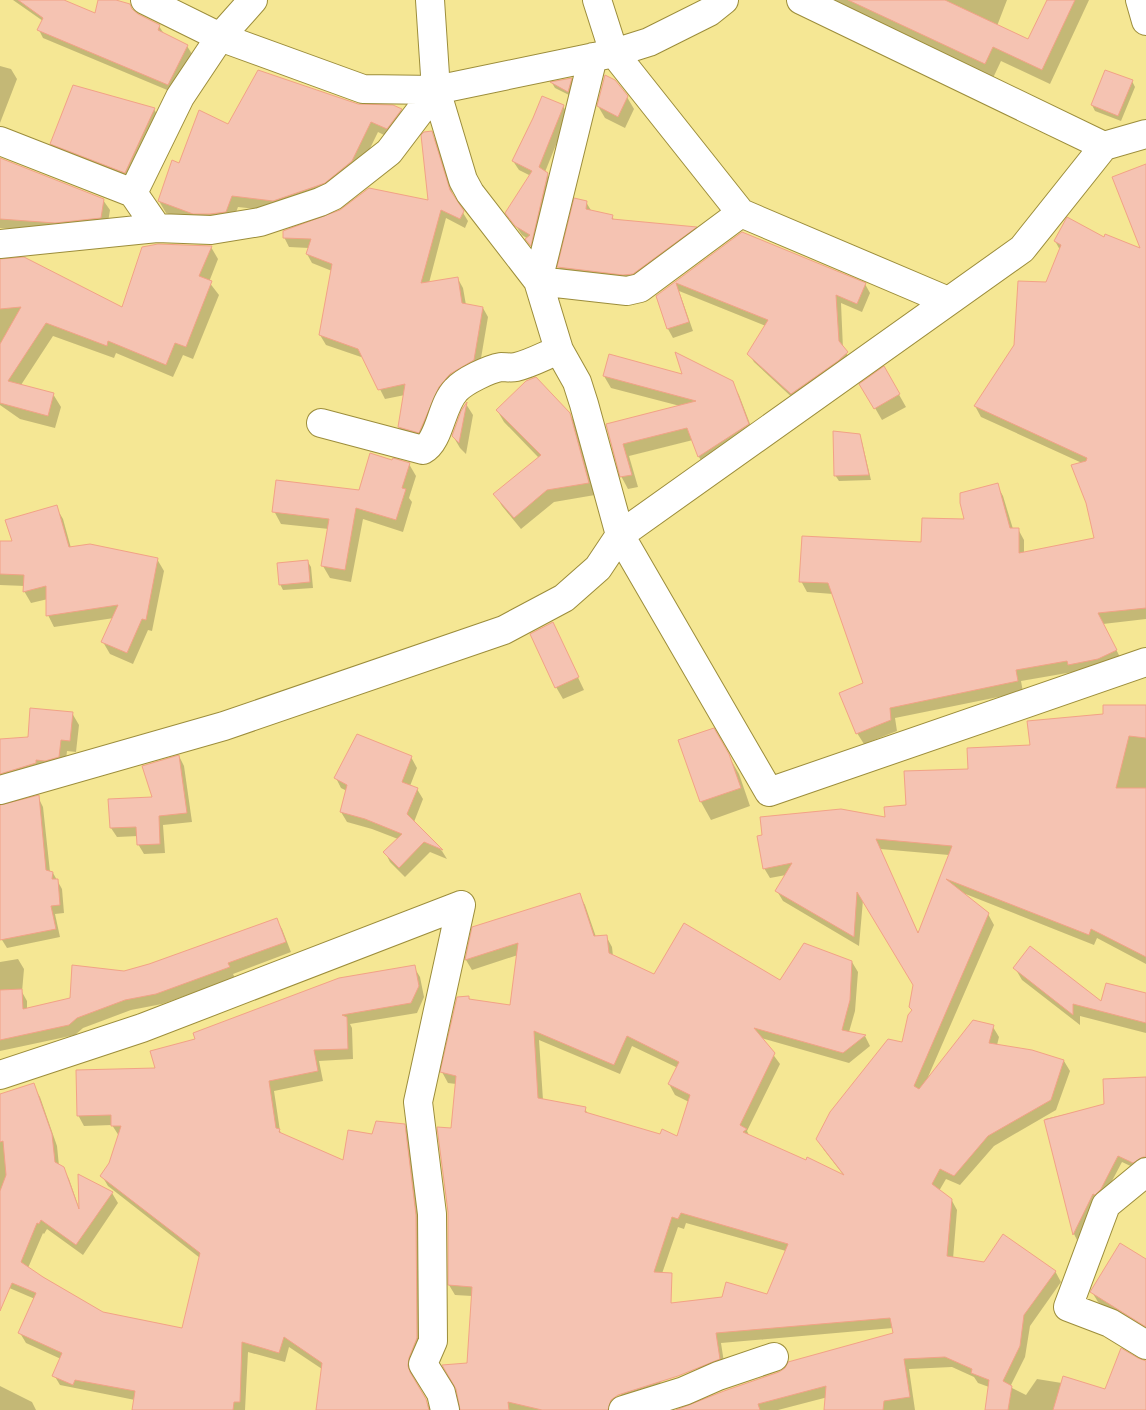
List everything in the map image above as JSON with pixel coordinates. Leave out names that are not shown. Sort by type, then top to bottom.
[{"type":"street","points":[[145,0],[220,37],[364,89],[436,90],[603,55],[649,42],[709,12],[724,0]]},
{"type":"street","points":[[133,193],[180,97],[220,37],[253,0]]},
{"type":"street","points":[[430,0],[436,90],[462,180],[538,281],[560,350],[576,382],[584,404],[620,535],[769,792],[1146,662]]},
{"type":"street","points":[[538,281],[603,55],[597,0]]},
{"type":"street","points":[[801,0],[1104,146]]},
{"type":"street","points":[[1140,0],[1146,21]]},
{"type":"street","points":[[603,55],[741,213],[948,301]]},
{"type":"street","points":[[0,244],[157,228],[211,230],[260,222],[320,202],[333,196],[390,152],[436,90]]},
{"type":"street","points":[[0,790],[224,726],[504,630],[564,598],[598,568],[620,535],[1022,249],[1104,146],[1146,134]]},
{"type":"street","points":[[0,140],[133,193],[157,228]]},
{"type":"street","points":[[538,281],[627,291],[640,288],[741,213]]},
{"type":"street","points":[[321,423],[423,450],[428,448],[432,441],[448,401],[456,390],[470,380],[492,370],[517,367],[560,350]]},
{"type":"street","points":[[0,1076],[142,1028],[461,905],[418,1102],[432,1214],[432,1341],[423,1364],[441,1394],[445,1410]]},
{"type":"street","points":[[1146,1172],[1106,1205],[1068,1308],[1110,1323],[1146,1345]]},
{"type":"street","points":[[623,1410],[684,1391],[718,1376],[774,1357]]},
{"type":"building","points":[[18,0],[64,0],[95,13],[98,0],[116,0],[130,4],[132,9],[138,14],[160,25],[158,30],[188,45],[168,85],[37,30],[43,18]]},
{"type":"building","points":[[848,0],[945,0],[1028,39],[1047,0],[1075,0],[1042,70],[993,47],[985,64]]},
{"type":"building","points":[[258,70],[358,104],[393,105],[402,109],[387,129],[371,122],[352,161],[325,183],[273,201],[232,196],[226,212],[210,214],[193,214],[158,201],[172,160],[179,163],[199,110],[228,124]]},
{"type":"building","points":[[1105,70],[1133,80],[1118,116],[1091,105]]},
{"type":"building","points":[[605,75],[615,80],[628,96],[618,117],[597,106]]},
{"type":"building","points":[[572,78],[568,92],[550,82]]},
{"type":"building","points":[[73,85],[155,108],[125,173],[50,144]]},
{"type":"building","points":[[542,96],[564,105],[539,167],[548,173],[531,246],[525,239],[530,235],[515,226],[505,213],[532,171],[512,161]]},
{"type":"building","points":[[432,131],[450,190],[464,211],[460,219],[441,210],[421,283],[458,277],[462,303],[483,307],[474,360],[450,374],[439,387],[419,433],[398,427],[405,384],[378,390],[358,349],[319,335],[332,264],[306,254],[311,239],[283,238],[283,231],[340,210],[369,188],[428,200],[421,135],[424,132]]},
{"type":"building","points":[[0,158],[104,199],[101,218],[55,223],[0,219]]},
{"type":"building","points":[[1146,164],[1146,608],[1098,613],[1117,650],[1098,659],[1068,665],[1067,661],[1016,670],[1018,681],[890,708],[891,720],[856,734],[839,693],[863,683],[828,583],[799,582],[802,536],[921,542],[922,518],[964,519],[960,503],[960,493],[998,483],[1010,528],[1019,528],[1019,553],[1094,538],[1086,503],[1071,465],[1086,461],[1087,458],[974,406],[1014,345],[1018,281],[1046,282],[1061,245],[1054,241],[1067,217],[1104,237],[1105,234],[1140,248],[1112,177]]},
{"type":"building","points":[[574,198],[587,201],[586,209],[613,215],[612,219],[697,227],[633,274],[623,275],[557,267]]},
{"type":"building","points":[[742,232],[866,283],[857,304],[836,295],[839,341],[848,352],[791,394],[747,354],[768,320],[676,283],[689,322],[667,329],[656,296]]},
{"type":"building","points":[[158,244],[212,246],[199,276],[212,281],[186,347],[175,343],[166,365],[108,341],[107,346],[46,323],[8,381],[54,393],[48,416],[0,403],[0,344],[21,307],[0,309],[0,259],[24,257],[122,307],[142,247]]},
{"type":"building","points":[[675,352],[733,381],[749,424],[698,457],[687,428],[623,444],[632,475],[620,477],[606,424],[696,401],[603,376],[609,354],[682,374]]},
{"type":"building","points":[[884,366],[900,394],[874,409],[859,384]]},
{"type":"building","points":[[536,377],[570,413],[589,483],[547,490],[514,518],[493,494],[541,455],[496,410],[526,381]]},
{"type":"building","points":[[467,402],[459,443],[452,436],[461,411]]},
{"type":"building","points":[[833,431],[860,434],[869,475],[834,476]]},
{"type":"building","points":[[370,453],[410,463],[402,488],[406,489],[396,520],[356,508],[345,570],[321,566],[329,519],[272,512],[276,480],[359,490]]},
{"type":"building","points":[[57,505],[69,547],[90,544],[158,558],[146,620],[142,619],[127,653],[101,642],[118,605],[46,616],[46,586],[23,592],[24,575],[0,574],[0,541],[12,541],[5,520]]},
{"type":"building","points":[[308,560],[310,582],[279,585],[277,563]]},
{"type":"building","points":[[553,622],[579,677],[555,688],[530,634]]},
{"type":"building","points":[[1103,705],[1146,705],[1146,738],[1129,736],[1116,788],[1146,788],[1146,957],[1091,929],[1089,935],[946,879],[989,913],[914,1086],[919,1089],[973,1020],[994,1025],[989,1043],[1032,1050],[1064,1060],[1051,1100],[988,1136],[954,1176],[940,1169],[932,1184],[952,1199],[947,1256],[984,1262],[1003,1234],[1056,1271],[1024,1315],[1020,1346],[1003,1381],[1012,1386],[1008,1410],[985,1410],[989,1380],[971,1373],[972,1369],[945,1357],[904,1359],[910,1397],[884,1401],[883,1410],[824,1410],[826,1386],[758,1404],[760,1410],[676,1410],[779,1372],[785,1368],[788,1362],[893,1333],[890,1318],[716,1333],[720,1359],[678,1376],[618,1395],[611,1400],[608,1410],[542,1410],[508,1402],[509,1410],[460,1410],[456,1389],[442,1365],[467,1363],[472,1287],[448,1285],[448,1212],[437,1127],[451,1128],[456,1076],[440,1072],[457,997],[469,996],[469,999],[510,1005],[518,943],[465,960],[472,927],[580,893],[594,936],[607,935],[609,953],[654,974],[684,923],[780,980],[804,943],[852,961],[850,1000],[842,1030],[866,1035],[843,1053],[754,1028],[775,1053],[740,1125],[747,1129],[743,1132],[806,1160],[807,1157],[844,1175],[816,1139],[830,1112],[888,1039],[902,1042],[908,1015],[912,1010],[909,1007],[913,985],[857,892],[854,937],[775,891],[792,863],[763,869],[757,836],[762,835],[760,817],[841,809],[885,817],[884,807],[906,805],[904,771],[968,769],[967,748],[1030,745],[1027,721],[1103,714]],"holes":[[[876,839],[952,846],[918,933]],[[534,1031],[614,1065],[627,1036],[679,1062],[668,1084],[690,1095],[677,1136],[662,1129],[660,1134],[585,1112],[586,1107],[538,1098]],[[681,1213],[788,1244],[767,1294],[726,1282],[722,1297],[671,1303],[672,1273],[654,1272],[672,1217],[678,1219]]]},
{"type":"building","points":[[30,708],[73,712],[70,741],[61,740],[59,757],[45,761],[36,760],[36,763],[0,774],[0,739],[28,737]]},
{"type":"building","points":[[714,728],[729,754],[741,788],[700,802],[678,740]]},
{"type":"building","points":[[357,734],[412,756],[402,782],[418,788],[407,814],[443,850],[424,842],[399,868],[383,852],[402,834],[365,819],[340,812],[347,785],[334,778]]},
{"type":"building","points":[[179,755],[187,813],[159,816],[160,844],[137,845],[136,827],[110,828],[108,799],[152,797],[142,766]]},
{"type":"building","points":[[39,795],[46,870],[53,872],[52,879],[58,879],[60,905],[51,906],[56,929],[0,940],[0,805]]},
{"type":"building","points":[[277,918],[286,942],[228,963],[230,967],[156,994],[125,1000],[77,1018],[69,1025],[0,1040],[0,990],[22,989],[23,1009],[70,998],[72,965],[124,971],[149,964]]},
{"type":"building","points":[[1030,946],[1101,1001],[1106,983],[1146,993],[1146,1023],[1073,1004],[1073,1015],[1013,968]]},
{"type":"building","points":[[415,965],[419,986],[411,1003],[342,1015],[347,1017],[348,1049],[314,1050],[318,1071],[269,1081],[276,1128],[280,1129],[279,1132],[343,1160],[348,1130],[372,1134],[376,1121],[405,1124],[416,1215],[417,1338],[408,1366],[426,1399],[429,1410],[316,1410],[322,1363],[284,1337],[279,1353],[242,1342],[240,1402],[234,1402],[233,1410],[132,1410],[135,1391],[75,1380],[73,1385],[52,1376],[62,1353],[18,1333],[36,1293],[12,1283],[0,1311],[0,1191],[6,1175],[3,1141],[0,1142],[0,1094],[34,1083],[52,1134],[55,1162],[64,1167],[79,1209],[78,1174],[113,1192],[76,1245],[41,1220],[39,1224],[37,1223],[21,1262],[103,1312],[182,1328],[200,1253],[100,1176],[109,1163],[121,1126],[111,1126],[111,1115],[77,1116],[76,1070],[155,1068],[150,1051],[195,1039],[193,1033],[339,978]]},
{"type":"building","points":[[1146,1077],[1146,1157],[1133,1163],[1118,1156],[1101,1189],[1095,1195],[1093,1194],[1073,1235],[1044,1120],[1104,1104],[1103,1079]]},
{"type":"building","points":[[1120,1243],[1146,1259],[1146,1327],[1090,1292]]},
{"type":"building","points":[[1121,1348],[1146,1361],[1146,1410],[1053,1410],[1063,1376],[1105,1389]]}]
